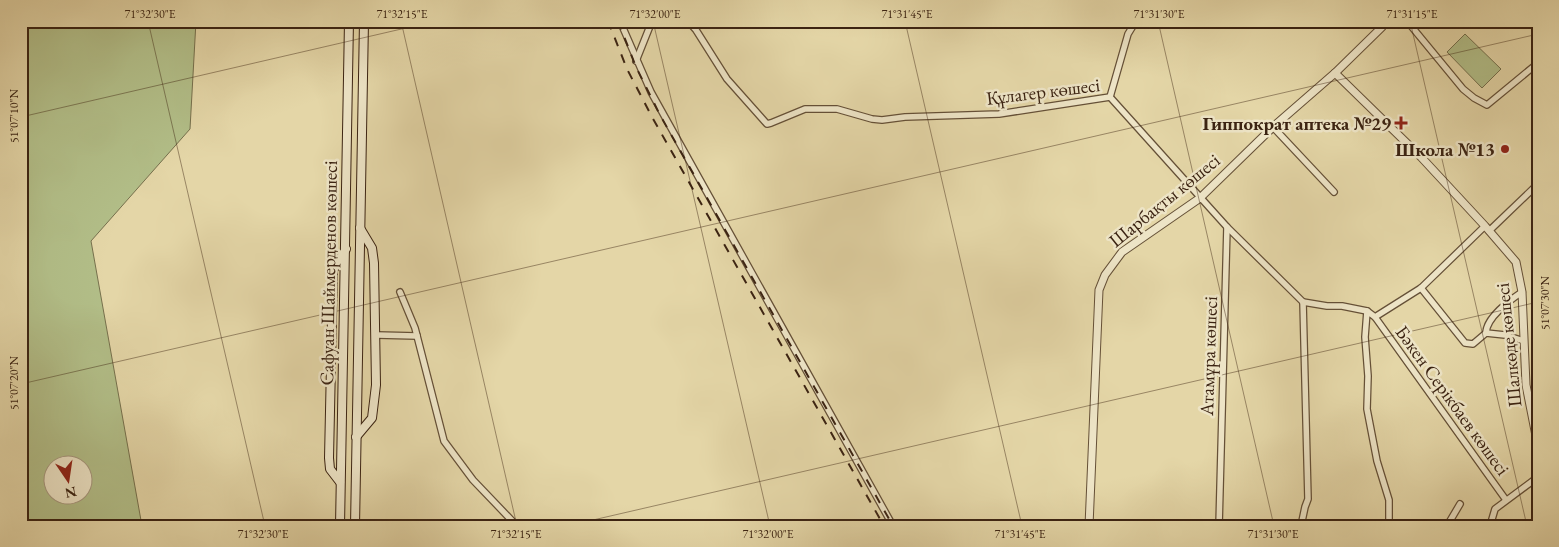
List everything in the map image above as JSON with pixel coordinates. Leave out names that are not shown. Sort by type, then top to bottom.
[{"type":"main road","name":"Сафуан Шаймерденов көшесі","points":[[340,526],[350,21]]},
{"type":"main road","name":"Сафуан Шаймерденов көшесі","points":[[354,526],[364,21]]},
{"type":"main road","points":[[356,437],[372,418],[376,385],[377,335],[372,248],[360,228]]},
{"type":"main road","points":[[340,482],[330,469],[329,430],[333,270],[346,249]]},
{"type":"street","points":[[620,21],[636,61],[673,132],[893,526]]},
{"type":"street","points":[[636,61],[652,21]]},
{"type":"street","name":"Құлагер көшесі","points":[[688,21],[696,30],[727,78],[767,124],[805,109],[837,109],[882,120],[905,117],[999,114],[1110,97],[1200,198]]},
{"type":"street","points":[[1110,97],[1128,34],[1136,21]]},
{"type":"street","name":"Шарбақты көшесі","points":[[1089,526],[1099,290],[1105,274],[1122,252],[1200,198],[1273,127],[1334,73],[1386,21]]},
{"type":"street","points":[[1407,21],[1463,89],[1487,105],[1538,63]]},
{"type":"street","name":"Шалкөде көшесі","points":[[1334,73],[1421,157],[1516,262],[1522,292],[1526,384],[1537,440]]},
{"type":"street","points":[[1273,127],[1334,192]]},
{"type":"street","points":[[1375,317],[1421,288],[1538,184]]},
{"type":"street","points":[[1200,198],[1303,302],[1367,311],[1365,337],[1368,376],[1367,409],[1377,461],[1389,500],[1389,526]]},
{"type":"street","name":"Атамұра көшесі","points":[[1218,526],[1227,227]]},
{"type":"street","points":[[1421,288],[1464,343],[1474,344],[1486,333],[1488,324],[1495,316],[1522,292]]},
{"type":"street","points":[[400,292],[417,336],[444,441],[473,480],[517,526]]},
{"type":"street","points":[[1301,526],[1308,499],[1303,302]]},
{"type":"street","name":"Бәкен Серікбаев көшесі","points":[[1367,311],[1375,317],[1506,500]]},
{"type":"street","points":[[1486,333],[1524,341]]},
{"type":"street","points":[[377,335],[417,336]]},
{"type":"street","points":[[1490,526],[1495,509],[1538,477]]},
{"type":"street","points":[[1447,526],[1460,504]]},
{"type":"green space","points":[[21,21],[196,21],[190,129],[91,241],[142,526],[21,526]]},
{"type":"green space","points":[[1465,34],[1501,69],[1482,88],[1447,52]]},
{"type":"railway","points":[[608,21],[627,69],[652,117],[884,526]]},
{"type":"railway","points":[[618,21],[636,67],[660,115],[893,526]]},
{"type":"place","name":"Гиппократ аптека №29","points":[[1401,123]]},
{"type":"place","name":"Школа №13","points":[[1505,149]]}]
